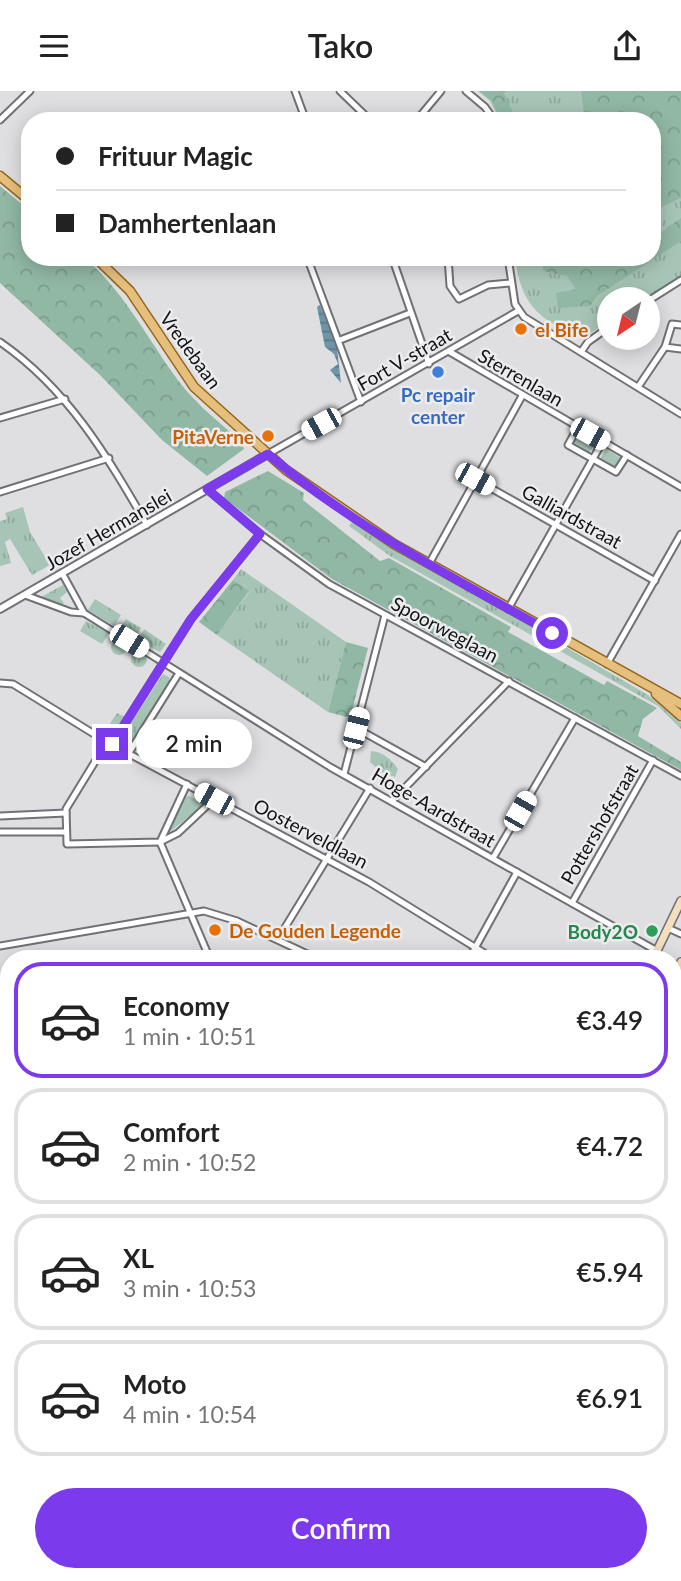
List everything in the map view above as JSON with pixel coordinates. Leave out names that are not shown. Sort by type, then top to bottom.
[{"type":"main road","points":[[0,176],[21,194]]},
{"type":"main road","name":"Vredebaan","points":[[104,266],[130,291],[194,387],[268,454],[316,492],[429,564],[651,689]]},
{"type":"main road","points":[[651,689],[681,703]]},
{"type":"main road","points":[[651,689],[681,716]]},
{"type":"main road","points":[[657,950],[681,901]]},
{"type":"street","points":[[0,120],[30,91]]},
{"type":"street","points":[[295,91],[303,112]]},
{"type":"street","points":[[340,91],[339,93],[361,112]]},
{"type":"street","points":[[424,112],[441,91]]},
{"type":"street","points":[[466,91],[489,112]]},
{"type":"street","points":[[311,266],[361,402]]},
{"type":"street","points":[[395,266],[429,364]]},
{"type":"street","points":[[449,266],[450,286],[459,299],[488,285],[511,283]]},
{"type":"street","points":[[509,266],[518,311],[681,414]]},
{"type":"street","points":[[660,294],[681,280]]},
{"type":"street","name":"Fort V-straat","points":[[268,454],[518,311]]},
{"type":"street","points":[[340,340],[410,313]]},
{"type":"street","points":[[638,387],[665,347],[672,324],[681,325]]},
{"type":"street","points":[[581,352],[597,336]]},
{"type":"street","points":[[0,342],[65,398],[109,458],[147,525]]},
{"type":"street","points":[[665,347],[681,349]]},
{"type":"street","name":"Sterrenlaan","points":[[450,352],[681,487]]},
{"type":"street","points":[[429,564],[523,396]]},
{"type":"street","points":[[0,418],[65,398]]},
{"type":"street","name":"Sterrenlaan","points":[[578,427],[568,445],[616,472],[627,455]]},
{"type":"street","points":[[508,609],[603,441]]},
{"type":"street","name":"Jozef Hermanslei","points":[[0,609],[268,454]]},
{"type":"street","points":[[0,492],[109,458]]},
{"type":"street","name":"Galliardstraat","points":[[475,479],[654,581]]},
{"type":"street","name":"Spoorweglaan","points":[[207,489],[260,534],[329,584],[681,776]]},
{"type":"street","points":[[214,799],[178,834],[160,842],[67,844],[66,813],[191,619],[260,534]]},
{"type":"street","points":[[607,664],[681,534]]},
{"type":"street","points":[[62,573],[84,613]]},
{"type":"street","points":[[25,595],[71,612],[84,613]]},
{"type":"street","name":"Hoge-Aardstraat","points":[[84,613],[344,774],[655,950]]},
{"type":"street","points":[[344,774],[385,615]]},
{"type":"street","points":[[129,754],[179,673]]},
{"type":"street","points":[[392,801],[509,681]]},
{"type":"street","name":"Oosterveldlaan","points":[[0,683],[18,687],[129,754],[328,858],[478,950]]},
{"type":"street","points":[[493,858],[575,718]]},
{"type":"street","points":[[356,728],[426,767]]},
{"type":"street","name":"Pottershofstraat","points":[[572,904],[653,760]]},
{"type":"street","points":[[187,784],[160,842],[206,950]]},
{"type":"street","points":[[278,939],[370,789]]},
{"type":"street","points":[[0,815],[66,813]]},
{"type":"street","points":[[0,832],[66,832]]},
{"type":"street","points":[[475,948],[517,872]]},
{"type":"street","points":[[0,946],[183,913],[212,913],[300,950]]},
{"type":"street","points":[[668,928],[681,934]]},
{"type":"green space","points":[[478,91],[681,91],[681,276],[660,289],[597,287],[597,329],[586,336],[576,338],[541,315],[527,298],[517,266],[661,266],[661,112],[496,112],[490,101]]},
{"type":"green space","points":[[479,91],[507,91],[504,93],[513,112],[497,112],[492,101]]},
{"type":"green space","points":[[581,91],[681,91],[681,198],[661,207],[661,112],[584,112]]},
{"type":"green space","points":[[0,186],[21,204],[21,266],[94,266],[121,297],[187,392],[241,441],[244,449],[207,476],[162,440],[101,376],[0,283]]},
{"type":"green space","points":[[681,218],[681,241],[661,254],[661,232]]},
{"type":"green space","points":[[543,266],[643,266],[611,287],[597,287],[597,296],[590,306],[558,308],[556,293],[576,289],[567,276],[543,271]]},
{"type":"green space","points":[[579,434],[595,443],[589,453],[573,444]]},
{"type":"green space","points":[[606,449],[621,458],[615,468],[600,459]]},
{"type":"green space","points":[[268,471],[304,493],[303,500],[380,561],[389,558],[511,627],[508,632],[604,685],[607,681],[657,708],[643,719],[638,736],[681,762],[681,770],[332,579],[224,498],[225,492]]},
{"type":"green space","points":[[23,507],[30,532],[50,565],[32,575],[10,539],[5,542],[11,563],[0,566],[0,521],[7,519],[5,513]]},
{"type":"green space","points":[[352,522],[648,695],[681,723],[681,729],[658,706],[390,556],[349,526]]},
{"type":"green space","points":[[241,569],[346,642],[328,712],[217,635],[249,592],[233,580]]},
{"type":"green space","points":[[233,580],[249,591],[217,635],[199,622]]},
{"type":"green space","points":[[63,585],[67,592],[60,598],[64,603],[61,606],[41,597]]},
{"type":"green space","points":[[95,599],[121,615],[114,626],[88,610]]},
{"type":"green space","points":[[126,619],[141,628],[134,639],[120,630]]},
{"type":"green space","points":[[86,621],[109,633],[102,644],[80,631]]},
{"type":"green space","points":[[144,629],[166,644],[160,652],[138,641]]},
{"type":"green space","points":[[116,639],[122,639],[127,647],[125,653],[116,655],[111,650],[111,644]]},
{"type":"green space","points":[[346,642],[368,648],[350,718],[328,712]]},
{"type":"green space","points":[[139,651],[147,659],[139,667],[131,659]]},
{"type":"green space","points":[[163,674],[169,677],[169,682],[129,746],[121,738]]},
{"type":"green space","points":[[117,713],[125,717],[112,735],[105,731]]},
{"type":"green space","points":[[371,751],[383,754],[393,762],[398,769],[395,777],[381,772],[370,762]]},
{"type":"green space","points":[[189,796],[201,802],[202,806],[171,831],[169,828],[185,797]]},
{"type":"water","points":[[320,305],[337,348],[341,383],[330,370],[338,364],[334,354],[325,347],[317,307]]},
{"type":"place","name":"el Bife","points":[[521,329]]},
{"type":"place","name":"Pc repair center","points":[[438,372]]},
{"type":"place","name":"PitaVerne","points":[[268,436]]},
{"type":"place","name":"De Gouden Legende","points":[[215,930]]},
{"type":"place","name":"Body2O","points":[[652,931]]},
{"type":"route","points":[[112,744],[191,619],[260,534],[207,489],[268,454],[286,470],[367,527],[552,633]]}]
